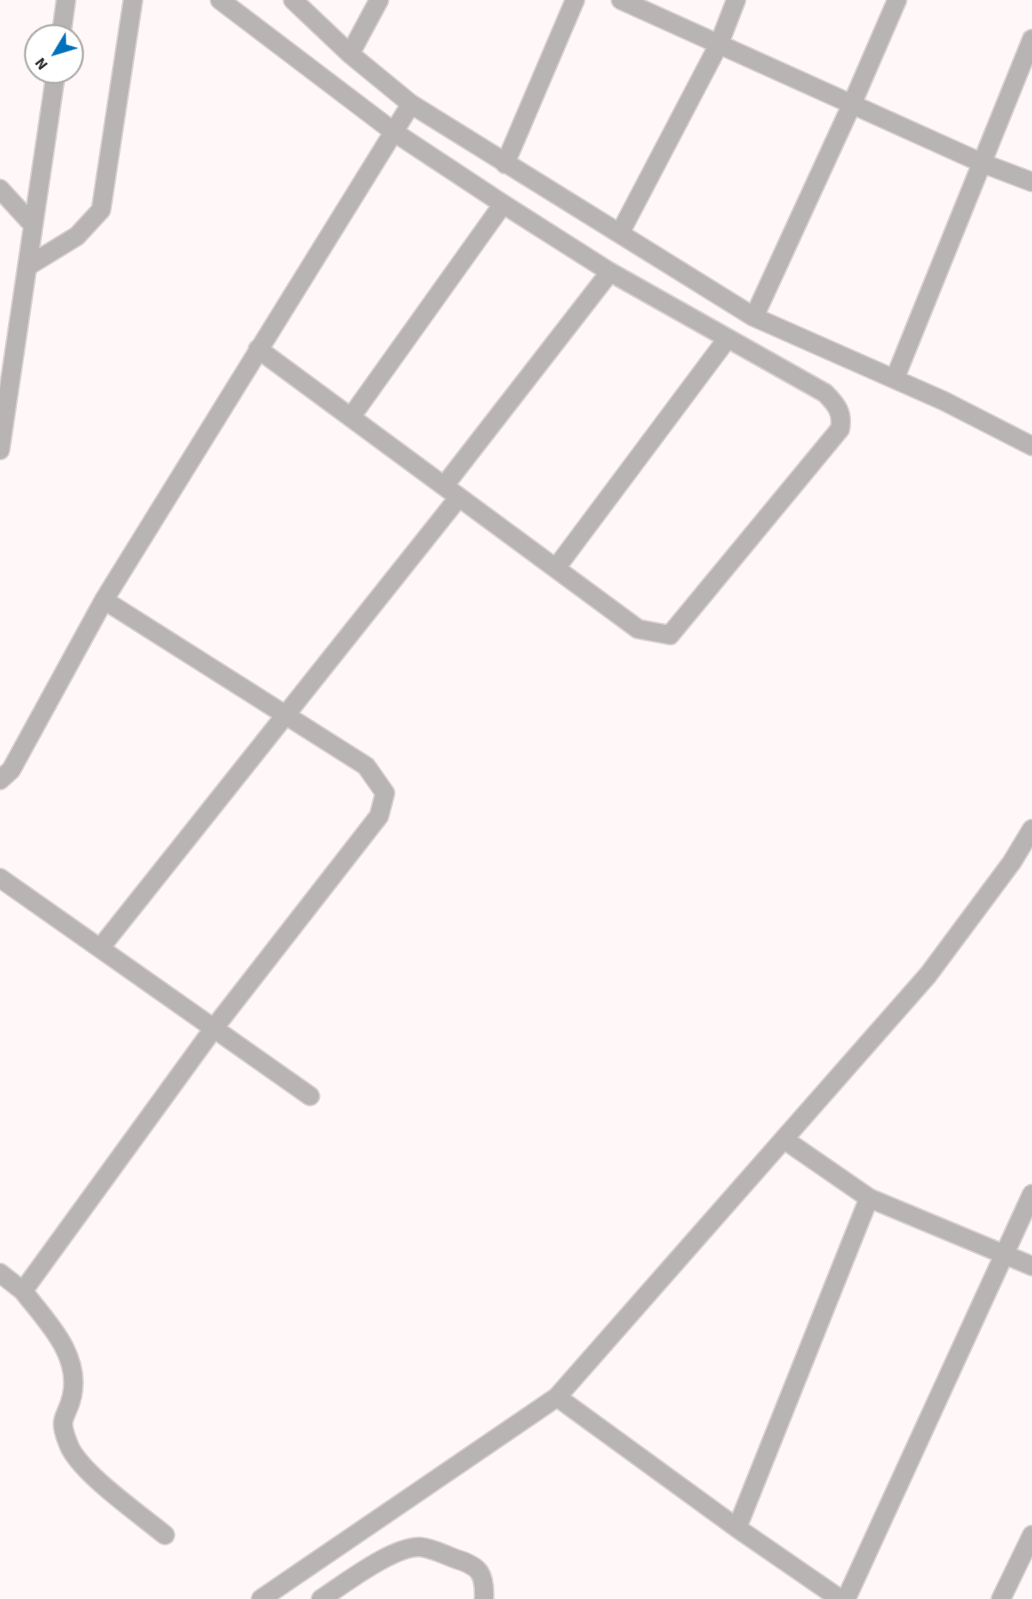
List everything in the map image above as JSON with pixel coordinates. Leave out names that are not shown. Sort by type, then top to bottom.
[{"type":"street","points":[[63,24],[66,0]]},
{"type":"street","points":[[28,266],[76,236],[101,210],[133,0]]},
{"type":"street","points":[[220,0],[394,132],[610,272],[825,393],[838,407],[842,417],[840,429],[670,635],[638,629],[258,349]]},
{"type":"street","points":[[293,0],[350,54],[411,104],[754,317],[944,400],[1030,441]]},
{"type":"street","points":[[350,54],[379,0]]},
{"type":"street","points":[[505,164],[575,0]]},
{"type":"street","points":[[621,0],[982,163],[1032,182]]},
{"type":"street","points":[[620,233],[719,44],[736,0]]},
{"type":"street","points":[[754,317],[897,0]]},
{"type":"street","points":[[895,378],[1032,39]]},
{"type":"street","points":[[0,450],[54,84]]},
{"type":"street","points":[[0,780],[11,770],[104,600],[411,104]]},
{"type":"street","points":[[0,189],[33,225]]},
{"type":"street","points":[[351,417],[503,204]]},
{"type":"street","points":[[101,947],[284,716],[451,492],[610,272]]},
{"type":"street","points":[[556,568],[727,339]]},
{"type":"street","points":[[23,1291],[214,1028],[379,816],[385,793],[366,766],[104,600]]},
{"type":"street","points":[[261,1599],[557,1396],[785,1140],[928,975],[1012,862],[1032,829]]},
{"type":"street","points":[[0,878],[310,1096]]},
{"type":"street","points":[[785,1140],[869,1198],[1032,1266]]},
{"type":"street","points":[[846,1599],[1032,1194]]},
{"type":"street","points":[[737,1528],[869,1198]]},
{"type":"street","points":[[0,1273],[23,1291],[60,1339],[73,1369],[72,1397],[61,1419],[68,1446],[85,1468],[165,1535]]},
{"type":"street","points":[[557,1396],[737,1528],[840,1599]]},
{"type":"street","points":[[1001,1599],[1032,1535]]},
{"type":"street","points":[[321,1599],[359,1574],[399,1552],[420,1547],[473,1564],[484,1578],[484,1599]]}]
